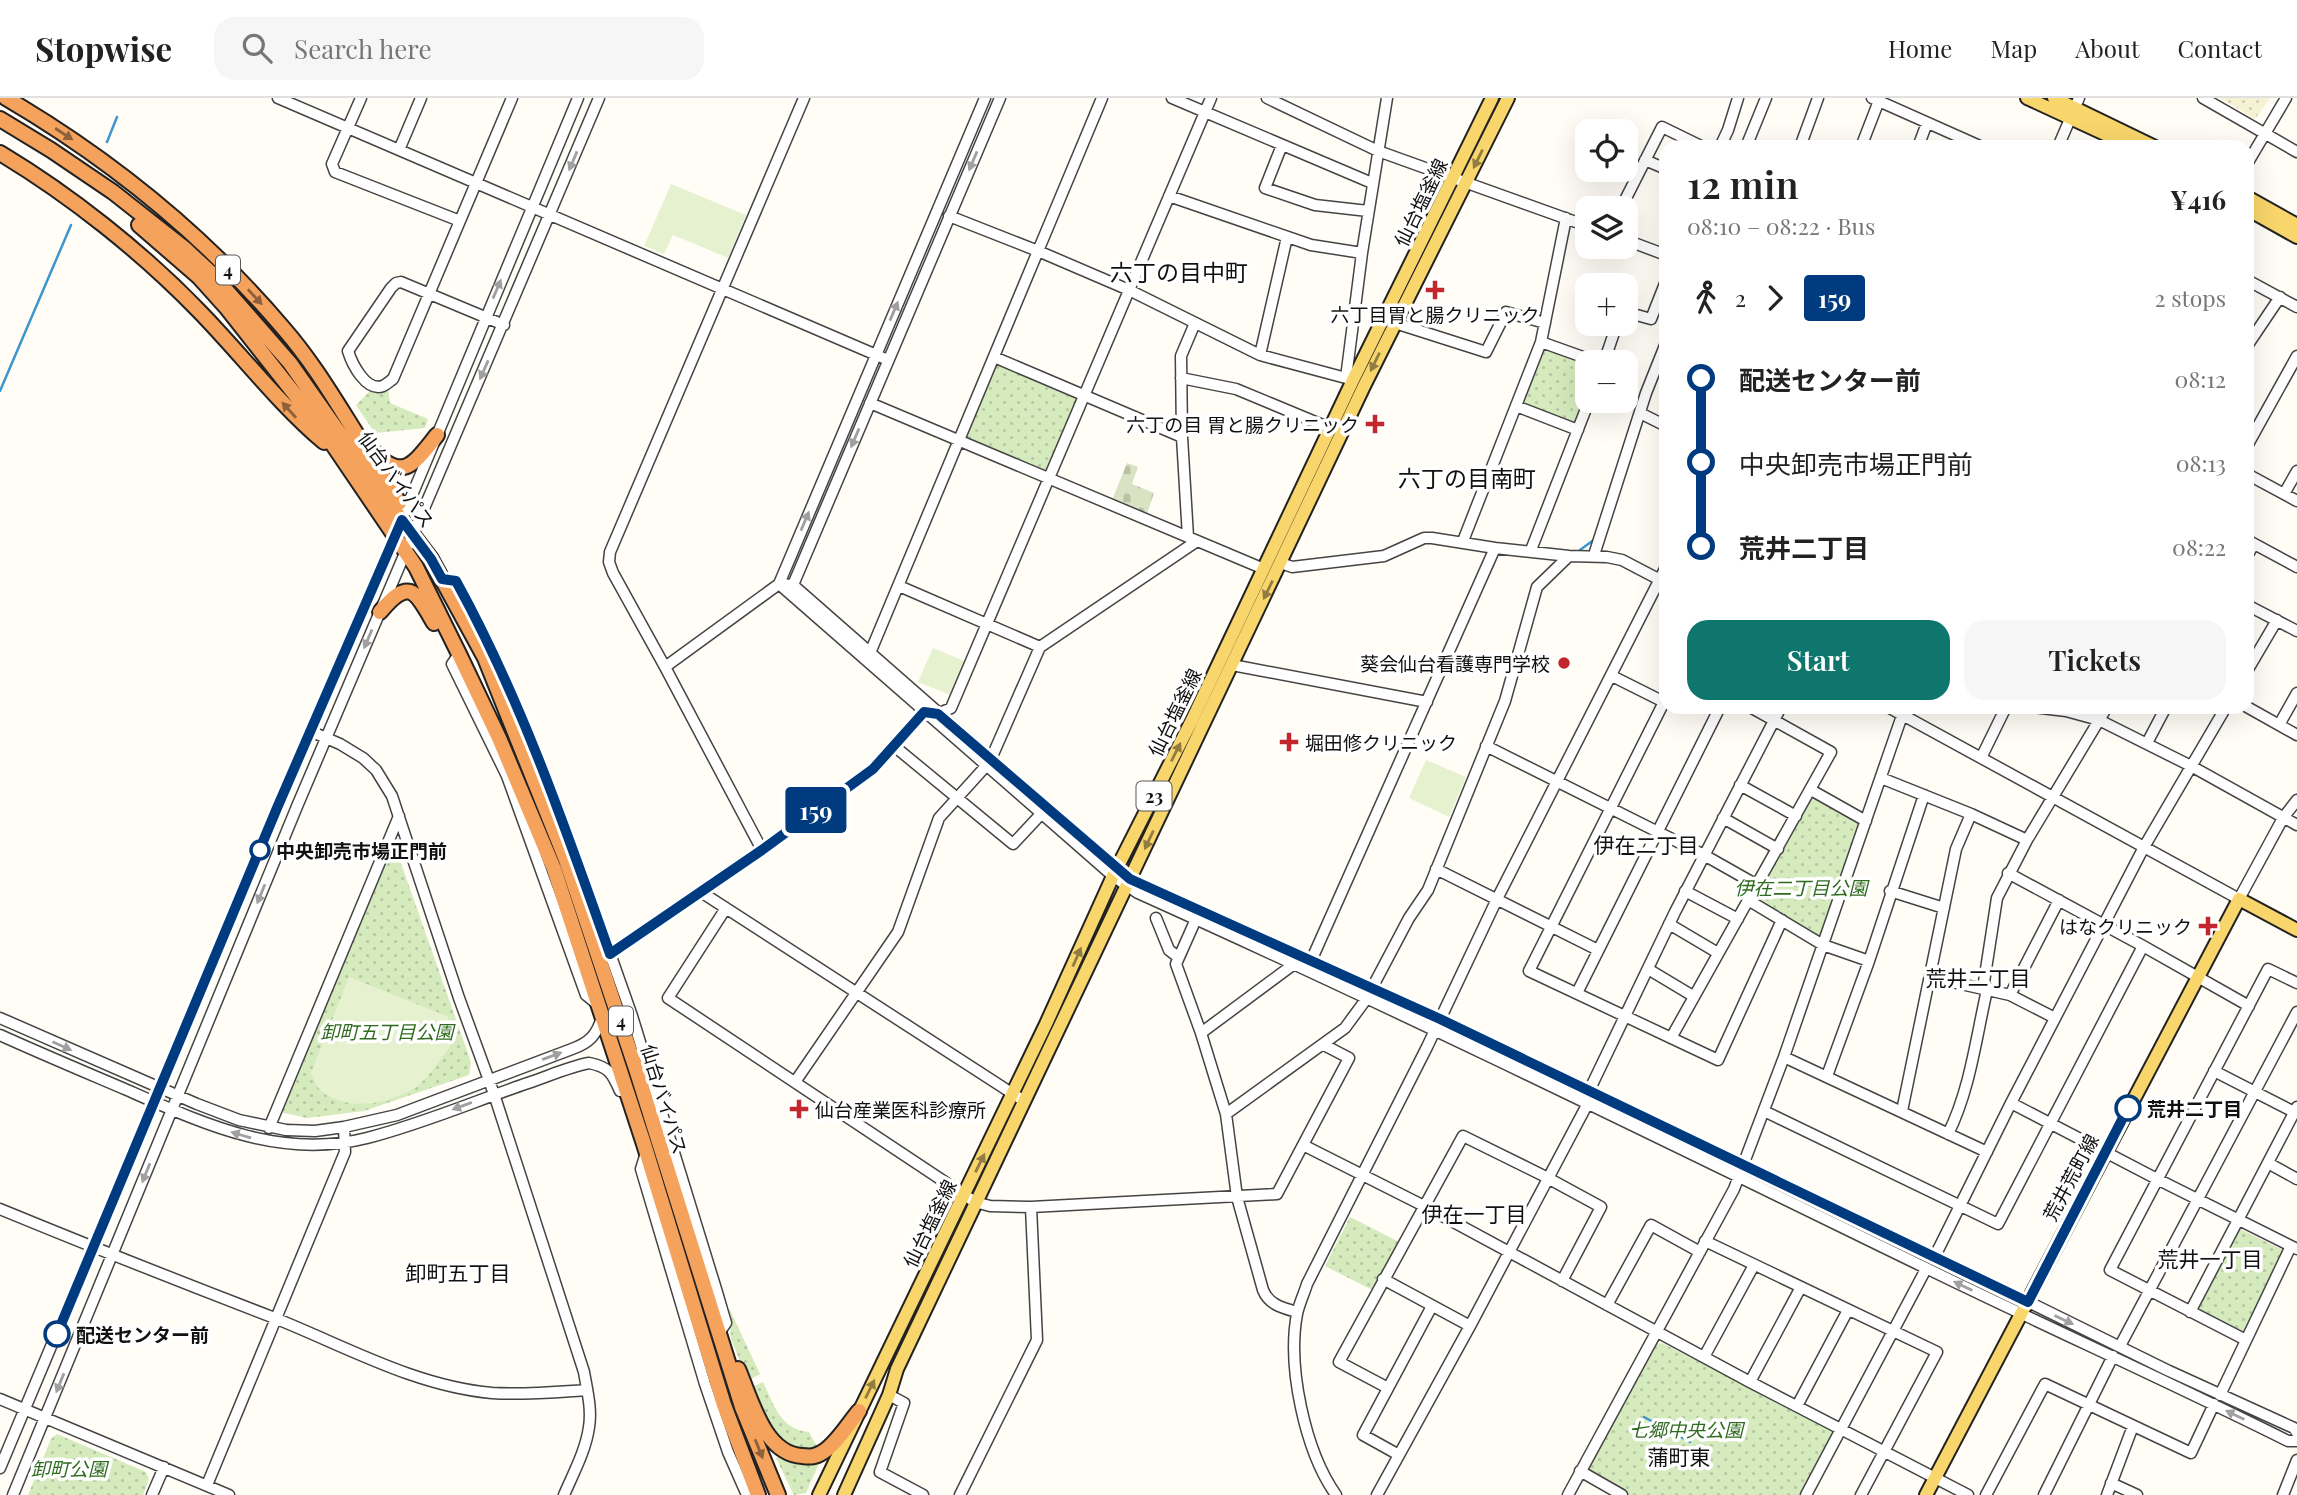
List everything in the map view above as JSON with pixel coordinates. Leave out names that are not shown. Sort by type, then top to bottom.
[{"type":"highway","name":"4","points":[[6,98],[87,149],[170,215],[254,295],[318,374],[355,432],[412,533]]},
{"type":"highway","name":"仙台バイパス","points":[[0,119],[51,150],[184,248],[212,274],[290,363],[403,517]]},
{"type":"highway","name":"仙台バイパス","points":[[0,130],[111,195],[226,307],[279,372],[416,567],[499,738],[554,869],[602,1010],[720,1392],[758,1495]]},
{"type":"highway","name":"4","points":[[0,153],[73,202],[179,292],[244,358],[299,421],[340,456]]},
{"type":"highway","points":[[0,159],[19,164]]},
{"type":"highway","points":[[355,432],[385,463],[396,467],[411,465],[436,435]]},
{"type":"highway","name":"仙台バイパス","points":[[412,533],[431,559],[489,670],[606,957],[742,1407],[778,1495]]},
{"type":"highway","points":[[380,612],[395,595],[412,592],[418,595],[439,631],[456,648]]},
{"type":"highway","points":[[720,1335],[730,1350],[766,1432],[778,1446],[792,1456],[813,1457],[826,1450],[859,1411]]},
{"type":"main road","name":"仙台塩釜線","points":[[1018,1097],[1115,873],[1492,98]]},
{"type":"main road","name":"仙台塩釜線","points":[[819,1495],[1128,882],[1281,563],[1354,381],[1395,323],[1508,98]]},
{"type":"main road","points":[[2027,98],[2075,108],[2123,140]]},
{"type":"main road","points":[[2054,98],[2141,140]]},
{"type":"main road","points":[[2254,201],[2297,225]]},
{"type":"main road","points":[[2254,213],[2297,237]]},
{"type":"main road","points":[[2239,899],[2297,930]]},
{"type":"main road","name":"荒井荒町線","points":[[1926,1495],[2239,899]]},
{"type":"main road","name":"仙台塩釜線","points":[[844,1495],[889,1395],[897,1369],[970,1198]]},
{"type":"street","points":[[278,98],[293,101],[348,128],[888,360]]},
{"type":"street","points":[[361,98],[332,164],[335,172],[460,221]]},
{"type":"street","points":[[399,150],[421,98]]},
{"type":"street","points":[[504,325],[430,294],[401,282],[391,288],[349,347],[349,355],[365,381],[374,387],[383,386],[393,379],[430,294],[512,98]]},
{"type":"street","points":[[0,1468],[578,98]]},
{"type":"street","points":[[13,1495],[412,533],[504,325],[599,98]]},
{"type":"street","points":[[762,850],[612,573],[609,562],[610,552],[804,98]]},
{"type":"street","points":[[665,667],[779,584],[985,98]]},
{"type":"street","points":[[793,584],[1000,98]]},
{"type":"street","points":[[870,653],[1102,98]]},
{"type":"street","points":[[1172,98],[1373,183]]},
{"type":"street","points":[[924,712],[938,714],[951,708],[1211,98]]},
{"type":"street","points":[[1269,98],[1378,150],[1575,221]]},
{"type":"street","points":[[949,216],[1129,290],[1260,355],[1354,381],[1362,253],[1387,98]]},
{"type":"street","points":[[1723,140],[1738,98]]},
{"type":"street","points":[[1749,140],[1766,98]]},
{"type":"street","points":[[1803,140],[1818,98]]},
{"type":"street","points":[[2203,98],[2297,152]]},
{"type":"street","points":[[2254,151],[2286,98]]},
{"type":"street","points":[[1863,140],[1877,99],[1963,140]]},
{"type":"street","points":[[2060,140],[2075,108]]},
{"type":"street","points":[[1921,140],[1927,123]]},
{"type":"street","points":[[1627,196],[1661,127],[1688,140]]},
{"type":"street","points":[[1282,145],[1265,188],[1315,205],[1368,211]]},
{"type":"street","points":[[1645,160],[1659,166]]},
{"type":"street","points":[[1169,196],[1311,245],[1362,253]]},
{"type":"street","points":[[1463,541],[1541,342],[1566,218]]},
{"type":"street","points":[[1260,355],[1287,237]]},
{"type":"street","points":[[1638,244],[1659,252]]},
{"type":"street","points":[[2254,284],[2297,307]]},
{"type":"street","points":[[2254,336],[2280,297]]},
{"type":"street","points":[[1638,315],[1651,319],[1659,299]]},
{"type":"street","points":[[1395,323],[1486,352],[1506,312],[1545,323]]},
{"type":"street","points":[[1193,539],[1182,437],[1181,356],[1195,323]]},
{"type":"street","points":[[1541,342],[1575,354]]},
{"type":"street","points":[[2254,433],[2297,356]]},
{"type":"street","points":[[994,357],[1182,437]]},
{"type":"street","points":[[1594,555],[1612,494],[1659,360]]},
{"type":"street","points":[[1181,378],[1236,389],[1330,428]]},
{"type":"street","points":[[870,403],[1264,569]]},
{"type":"street","points":[[1516,407],[1578,430]]},
{"type":"street","points":[[1531,550],[1585,413]]},
{"type":"street","points":[[1640,413],[1659,422]]},
{"type":"street","points":[[2284,494],[2297,471]]},
{"type":"street","points":[[2254,478],[2297,501]]},
{"type":"street","points":[[1281,563],[1292,566],[1384,556],[1424,538],[1569,556],[1594,555],[1622,560],[1659,579]]},
{"type":"street","points":[[795,1082],[898,932],[939,818],[989,762],[1040,647],[1193,539]]},
{"type":"street","points":[[2254,544],[2297,567]]},
{"type":"street","points":[[1311,961],[1495,548]]},
{"type":"street","points":[[1226,1114],[1345,1028],[1369,993],[1409,918],[1428,890],[1505,701],[1537,587],[1569,556]]},
{"type":"street","points":[[779,584],[793,584],[938,714],[1042,813],[1128,882],[1311,961],[1435,1031],[1588,1103],[1935,1256],[2113,1356],[2288,1441],[2297,1441]]},
{"type":"street","points":[[779,584],[924,712],[989,762],[1115,873]]},
{"type":"street","points":[[899,586],[1040,647]]},
{"type":"street","points":[[1336,1495],[1319,1464],[1302,1408],[1293,1349],[1297,1312],[1307,1284],[1435,1031],[1497,899],[1659,588]]},
{"type":"street","points":[[2254,608],[2297,631]]},
{"type":"street","points":[[2254,659],[2277,620]]},
{"type":"street","points":[[1232,665],[1427,702]]},
{"type":"street","points":[[1612,676],[1659,697]]},
{"type":"street","points":[[2279,725],[2297,694]]},
{"type":"street","points":[[2254,711],[2297,735]]},
{"type":"street","points":[[606,957],[762,850],[873,769],[924,712]]},
{"type":"street","points":[[1659,712],[1530,971],[1718,1060],[1782,920]]},
{"type":"street","points":[[1577,993],[1717,714]]},
{"type":"street","points":[[1671,1038],[1831,752],[1763,714]]},
{"type":"street","points":[[1589,1091],[1685,891],[1778,714]]},
{"type":"street","points":[[1568,1495],[1741,1171],[1784,1057],[1903,714]]},
{"type":"street","points":[[1909,714],[1982,758],[2239,899],[2283,818],[2297,800]]},
{"type":"street","points":[[1982,758],[2003,714]]},
{"type":"street","points":[[2082,714],[2147,743],[2297,825]]},
{"type":"street","points":[[1948,1134],[1963,1095],[1987,990],[1984,982],[1997,898],[2008,873],[2103,714]]},
{"type":"street","points":[[2147,743],[2162,714]]},
{"type":"street","points":[[1935,1256],[2055,1017],[2144,848],[2222,714]]},
{"type":"street","points":[[310,731],[363,758],[386,783],[494,1094],[584,1372],[589,1428],[564,1495]]},
{"type":"street","points":[[1486,746],[1558,780],[1757,885]]},
{"type":"street","points":[[894,747],[1013,844],[1042,813]]},
{"type":"street","points":[[1881,778],[2027,840]]},
{"type":"street","points":[[1740,785],[1796,816]]},
{"type":"street","points":[[1811,790],[1866,821]]},
{"type":"street","points":[[1828,1076],[1924,795]]},
{"type":"street","points":[[1902,1111],[1956,849],[1971,814]]},
{"type":"street","points":[[269,1128],[399,816]]},
{"type":"street","points":[[1723,818],[1777,849]]},
{"type":"street","points":[[1436,869],[1598,950]]},
{"type":"street","points":[[2008,873],[2249,1006]]},
{"type":"street","points":[[1128,882],[1138,893],[1294,964],[1440,1019],[1589,1091],[1926,1269],[2120,1346],[2294,1428],[2297,1433]]},
{"type":"street","points":[[1685,891],[1738,919]]},
{"type":"street","points":[[1890,891],[1944,908]]},
{"type":"street","points":[[701,892],[1018,1097]]},
{"type":"street","points":[[1748,900],[1823,945],[1869,961]]},
{"type":"street","points":[[2010,995],[2059,900]]},
{"type":"street","points":[[726,908],[668,998],[970,1198],[990,1206],[1031,1207],[1277,1194],[1349,1058],[1324,1045]]},
{"type":"street","points":[[1156,918],[1169,950],[1178,957]]},
{"type":"street","points":[[1196,919],[1176,964],[1226,1114],[1237,1197],[1266,1298],[1273,1304],[1297,1312]]},
{"type":"street","points":[[1669,924],[1718,953]]},
{"type":"street","points":[[1764,1111],[1998,1224],[2143,946]]},
{"type":"street","points":[[1201,1033],[1294,964]]},
{"type":"street","points":[[1648,969],[1693,996]]},
{"type":"street","points":[[2246,1340],[2110,1270],[2268,969],[2297,983]]},
{"type":"street","points":[[1930,977],[2010,995],[2055,1017]]},
{"type":"street","points":[[0,1018],[178,1097],[239,1120],[269,1128],[315,1131],[344,1128],[397,1115],[585,1044],[594,1037],[602,1010]]},
{"type":"street","points":[[2120,1346],[2297,1012]]},
{"type":"street","points":[[0,1035],[172,1110],[235,1133],[256,1139],[315,1144],[346,1142],[404,1127],[573,1067],[589,1063],[602,1066],[614,1077],[645,1148],[641,1168],[684,1316],[724,1441],[747,1495]]},
{"type":"street","points":[[1784,1057],[1987,1152]]},
{"type":"street","points":[[2190,1312],[2295,1110],[2214,1071]]},
{"type":"street","points":[[1377,1495],[1588,1103]]},
{"type":"street","points":[[2011,1103],[2294,1248],[2220,1395]]},
{"type":"street","points":[[207,1485],[345,1152],[344,1128]]},
{"type":"street","points":[[1388,1388],[1339,1362],[1463,1136],[1601,1207],[1562,1281]]},
{"type":"street","points":[[1303,1145],[1424,1206],[1750,1382],[1968,1495]]},
{"type":"street","points":[[2267,1163],[2297,1179]]},
{"type":"street","points":[[960,1495],[1037,1340],[1031,1207]]},
{"type":"street","points":[[0,1209],[277,1319],[377,1362],[435,1382],[491,1393],[587,1390]]},
{"type":"street","points":[[1607,1305],[1651,1226],[1700,1252]]},
{"type":"street","points":[[1705,1241],[1937,1352],[1861,1495]]},
{"type":"street","points":[[1704,1357],[1754,1265]]},
{"type":"street","points":[[1805,1495],[1926,1269]]},
{"type":"street","points":[[1383,1279],[1470,1326]]},
{"type":"street","points":[[1750,1382],[1801,1287]]},
{"type":"street","points":[[1399,1455],[1363,1435],[1432,1306]]},
{"type":"street","points":[[1797,1406],[1848,1310]]},
{"type":"street","points":[[2044,1495],[2113,1356]]},
{"type":"street","points":[[1986,1495],[2045,1384],[2191,1453],[2214,1404]]},
{"type":"street","points":[[889,1395],[904,1402],[880,1472],[923,1495]]},
{"type":"street","points":[[0,1399],[229,1495]]},
{"type":"street","points":[[2107,1495],[2133,1426]]},
{"type":"street","points":[[2283,1495],[2297,1460]]},
{"type":"street","points":[[152,1495],[164,1467]]},
{"type":"street","points":[[1580,1471],[1622,1495]]},
{"type":"street","points":[[2111,1483],[2137,1495]]},
{"type":"shaded area","points":[[2220,98],[2270,98],[2255,119]]},
{"type":"green space","points":[[671,184],[746,215],[728,258],[673,235],[664,254],[644,246]]},
{"type":"green space","points":[[1547,347],[1575,358],[1575,413],[1581,413],[1578,421],[1569,423],[1526,407],[1522,399],[1540,352]]},
{"type":"green space","points":[[1000,362],[1074,394],[1077,401],[1049,470],[1042,472],[965,439],[964,434],[993,365]]},
{"type":"green space","points":[[388,387],[390,403],[428,419],[425,428],[375,433],[356,405],[372,389]]},
{"type":"green space","points":[[1127,463],[1138,467],[1132,484],[1154,493],[1147,514],[1112,500]]},
{"type":"green space","points":[[933,648],[964,661],[950,695],[918,682]]},
{"type":"green space","points":[[1426,760],[1466,777],[1449,817],[1409,798]]},
{"type":"green space","name":"伊在二丁目公園","points":[[1819,797],[1858,816],[1860,828],[1822,934],[1814,938],[1757,905],[1756,895],[1811,799]]},
{"type":"green space","name":"卸町五丁目公園","points":[[396,849],[471,1062],[469,1075],[364,1111],[307,1118],[280,1112],[388,853]]},
{"type":"green space","points":[[349,977],[447,1016],[456,1037],[431,1072],[420,1084],[404,1094],[381,1102],[356,1104],[333,1098],[317,1086],[311,1073]]},
{"type":"green space","points":[[1350,1217],[1401,1243],[1376,1292],[1325,1266]]},
{"type":"green space","points":[[2238,1228],[2285,1251],[2248,1336],[2198,1315],[2197,1308]]},
{"type":"green space","points":[[730,1310],[760,1374],[748,1381],[731,1339],[726,1311]]},
{"type":"green space","name":"七郷中央公園","points":[[1662,1343],[1829,1428],[1834,1434],[1806,1495],[1628,1495],[1588,1473],[1587,1467],[1654,1345]]},
{"type":"green space","points":[[763,1382],[780,1415],[792,1427],[809,1432],[818,1449],[793,1451],[769,1428],[750,1388]]},
{"type":"green space","name":"卸町公園","points":[[57,1434],[146,1472],[149,1479],[143,1495],[28,1495],[51,1439]]},
{"type":"green space","points":[[781,1455],[819,1463],[806,1493],[794,1495],[776,1458]]},
{"type":"waterway","points":[[107,142],[117,117]]},
{"type":"waterway","points":[[0,391],[71,225]]},
{"type":"waterway","points":[[1580,550],[1595,539]]},
{"type":"waterway","points":[[1348,1016],[1354,1007]]},
{"type":"waterway","points":[[1644,1417],[1690,1442]]},
{"type":"bus line","name":"159","points":[[57,1334],[277,808],[402,520],[431,559],[442,579],[456,581],[475,615],[506,680],[559,808],[610,954],[762,850],[873,769],[924,712],[938,714],[1130,879],[1440,1019],[2028,1302],[2128,1108]]},
{"type":"place","name":"六丁目胃と腸クリニック","points":[[1435,290]]},
{"type":"place","name":"六丁の目 胃と腸クリニック","points":[[1375,424]]},
{"type":"place","name":"葵会仙台看護専門学校","points":[[1564,663]]},
{"type":"place","name":"堀田修クリニック","points":[[1289,742]]},
{"type":"place","name":"中央卸売市場正門前","points":[[260,850]]},
{"type":"place","name":"はなクリニック","points":[[2208,926]]},
{"type":"place","name":"荒井二丁目","points":[[2128,1108]]},
{"type":"place","name":"仙台産業医科診療所","points":[[799,1109]]},
{"type":"place","name":"配送センター前","points":[[57,1334]]},
{"type":"district","name":"六丁の目中町","points":[[1179,271]]},
{"type":"district","name":"六丁の目南町","points":[[1467,477]]},
{"type":"district","name":"伊在二丁目","points":[[1646,844]]},
{"type":"district","name":"荒井二丁目","points":[[1978,977]]},
{"type":"district","name":"伊在一丁目","points":[[1474,1213]]},
{"type":"district","name":"荒井一丁目","points":[[2210,1258]]},
{"type":"district","name":"卸町五丁目","points":[[458,1272]]},
{"type":"district","name":"蒲町東","points":[[1679,1456]]}]
